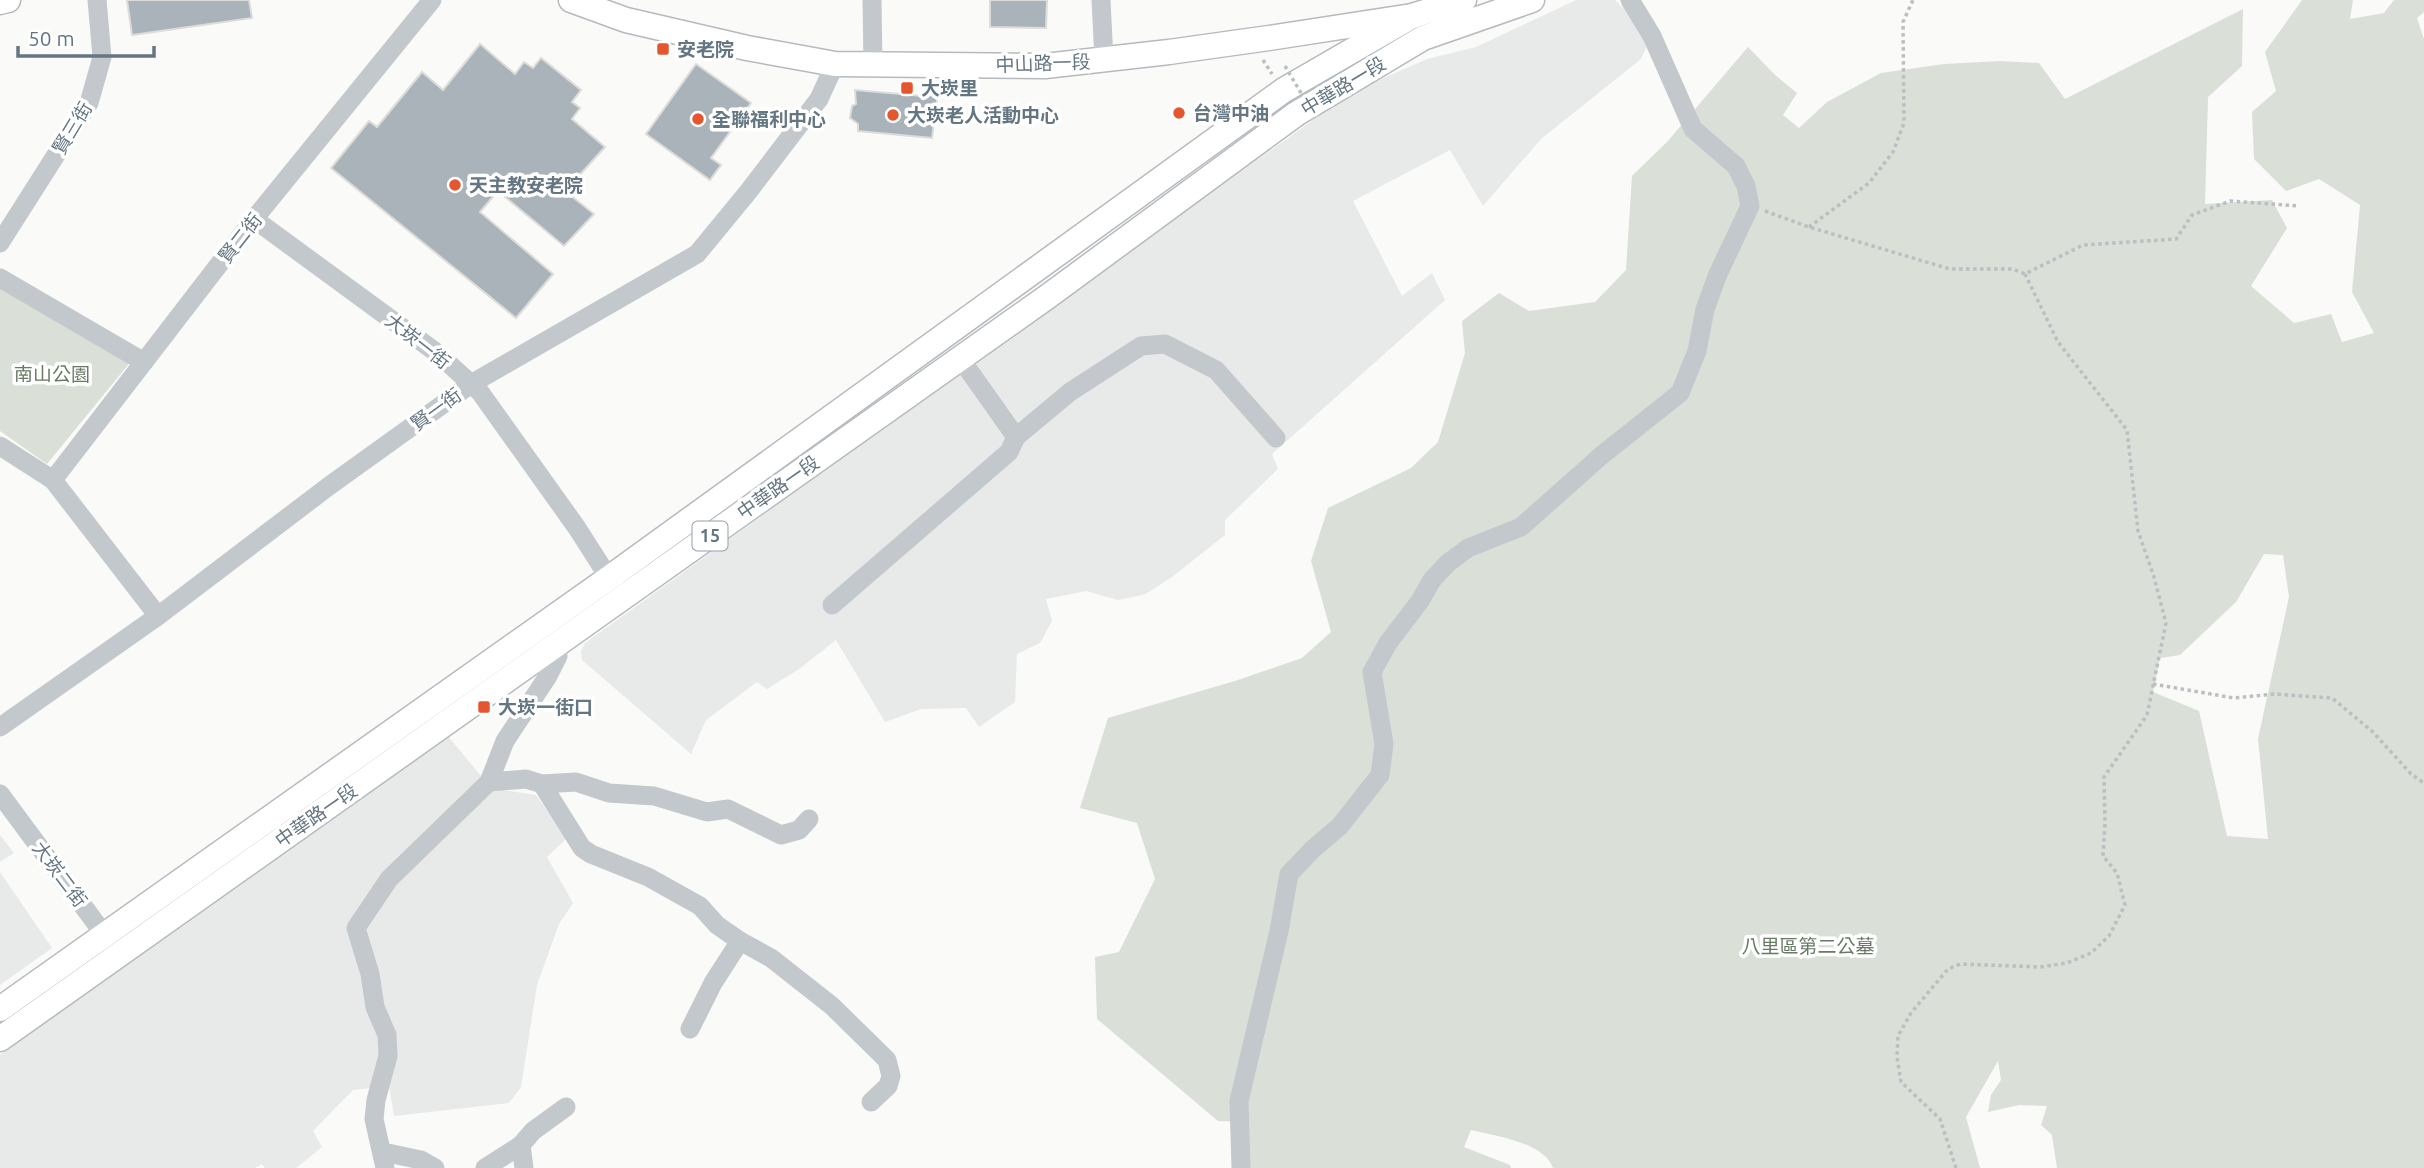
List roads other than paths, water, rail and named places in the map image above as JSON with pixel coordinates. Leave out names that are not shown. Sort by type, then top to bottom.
[{"type":"main road","points":[[0,2],[8,0]]},
{"type":"main road","name":"中山路一段","points":[[570,0],[606,6],[626,20],[747,48],[835,64],[1045,66],[1269,38],[1412,16]]},
{"type":"main road","name":"15","points":[[1412,16],[1464,0]]},
{"type":"main road","name":"15","points":[[1423,38],[1532,0]]},
{"type":"main road","points":[[1412,16],[1423,38]]},
{"type":"main road","name":"中華路一段","points":[[0,1039],[112,945],[615,588],[1284,90],[1412,16]]},
{"type":"main road","name":"中華路一段","points":[[615,588],[960,358],[1296,114],[1423,38]]},
{"type":"main road","name":"中華路一段","points":[[0,1009],[112,945]]},
{"type":"street","name":"賢三街","points":[[0,243],[89,103],[102,57],[97,0]]},
{"type":"street","name":"賢二街","points":[[53,480],[254,219],[432,0]]},
{"type":"street","points":[[872,0],[873,64]]},
{"type":"street","points":[[1101,0],[1104,60]]},
{"type":"street","points":[[1241,1168],[1239,1101],[1279,931],[1289,874],[1340,826],[1380,775],[1384,744],[1372,672],[1388,643],[1420,601],[1432,580],[1448,563],[1468,548],[1521,527],[1602,455],[1680,393],[1697,351],[1706,309],[1718,274],[1750,206],[1736,166],[1693,129],[1652,36],[1630,0]]},
{"type":"street","name":"賢一街","points":[[0,727],[158,615],[329,486],[471,384],[697,254],[819,99],[835,64]]},
{"type":"street","name":"大崁一街","points":[[254,219],[437,353],[480,392],[577,527],[615,588]]},
{"type":"street","points":[[0,278],[144,362]]},
{"type":"street","points":[[832,605],[1009,452],[1016,437],[1070,392],[1141,346],[1165,344],[1216,370],[1276,438]]},
{"type":"street","points":[[960,358],[1016,437]]},
{"type":"street","points":[[0,446],[53,480],[158,615]]},
{"type":"street","points":[[435,1168],[421,1160],[384,1160],[374,1119],[376,1100],[388,1056],[387,1035],[375,1007],[370,974],[356,928],[389,879],[489,782],[505,741],[558,656],[548,636]]},
{"type":"street","points":[[489,782],[526,779],[542,784],[576,782],[609,793],[654,796],[707,812],[728,809],[781,835],[799,830],[809,819]]},
{"type":"street","points":[[542,784],[582,848],[591,855],[648,877],[700,906],[718,925],[771,958],[832,1006],[887,1060],[891,1076],[888,1086],[871,1102]]},
{"type":"street","name":"大崁二街","points":[[0,794],[112,945]]},
{"type":"street","points":[[690,1029],[713,983],[740,941]]},
{"type":"street","points":[[485,1168],[521,1145],[534,1131],[566,1107]]},
{"type":"street","points":[[521,1145],[524,1168]]},
{"type":"place","name":"安老院","points":[[663,49]]},
{"type":"place","name":"大崁里","points":[[907,88]]},
{"type":"place","name":"台灣中油","points":[[1179,113]]},
{"type":"place","name":"大崁老人活動中心","points":[[893,115]]},
{"type":"place","name":"全聯福利中心","points":[[698,119]]},
{"type":"place","name":"天主教安老院","points":[[455,185]]},
{"type":"place","name":"大崁一街口","points":[[484,707]]},
{"type":"park label","name":"南山公園","points":[[52,374]]},
{"type":"park label","name":"八里區第二公墓","points":[[1808,946]]}]
